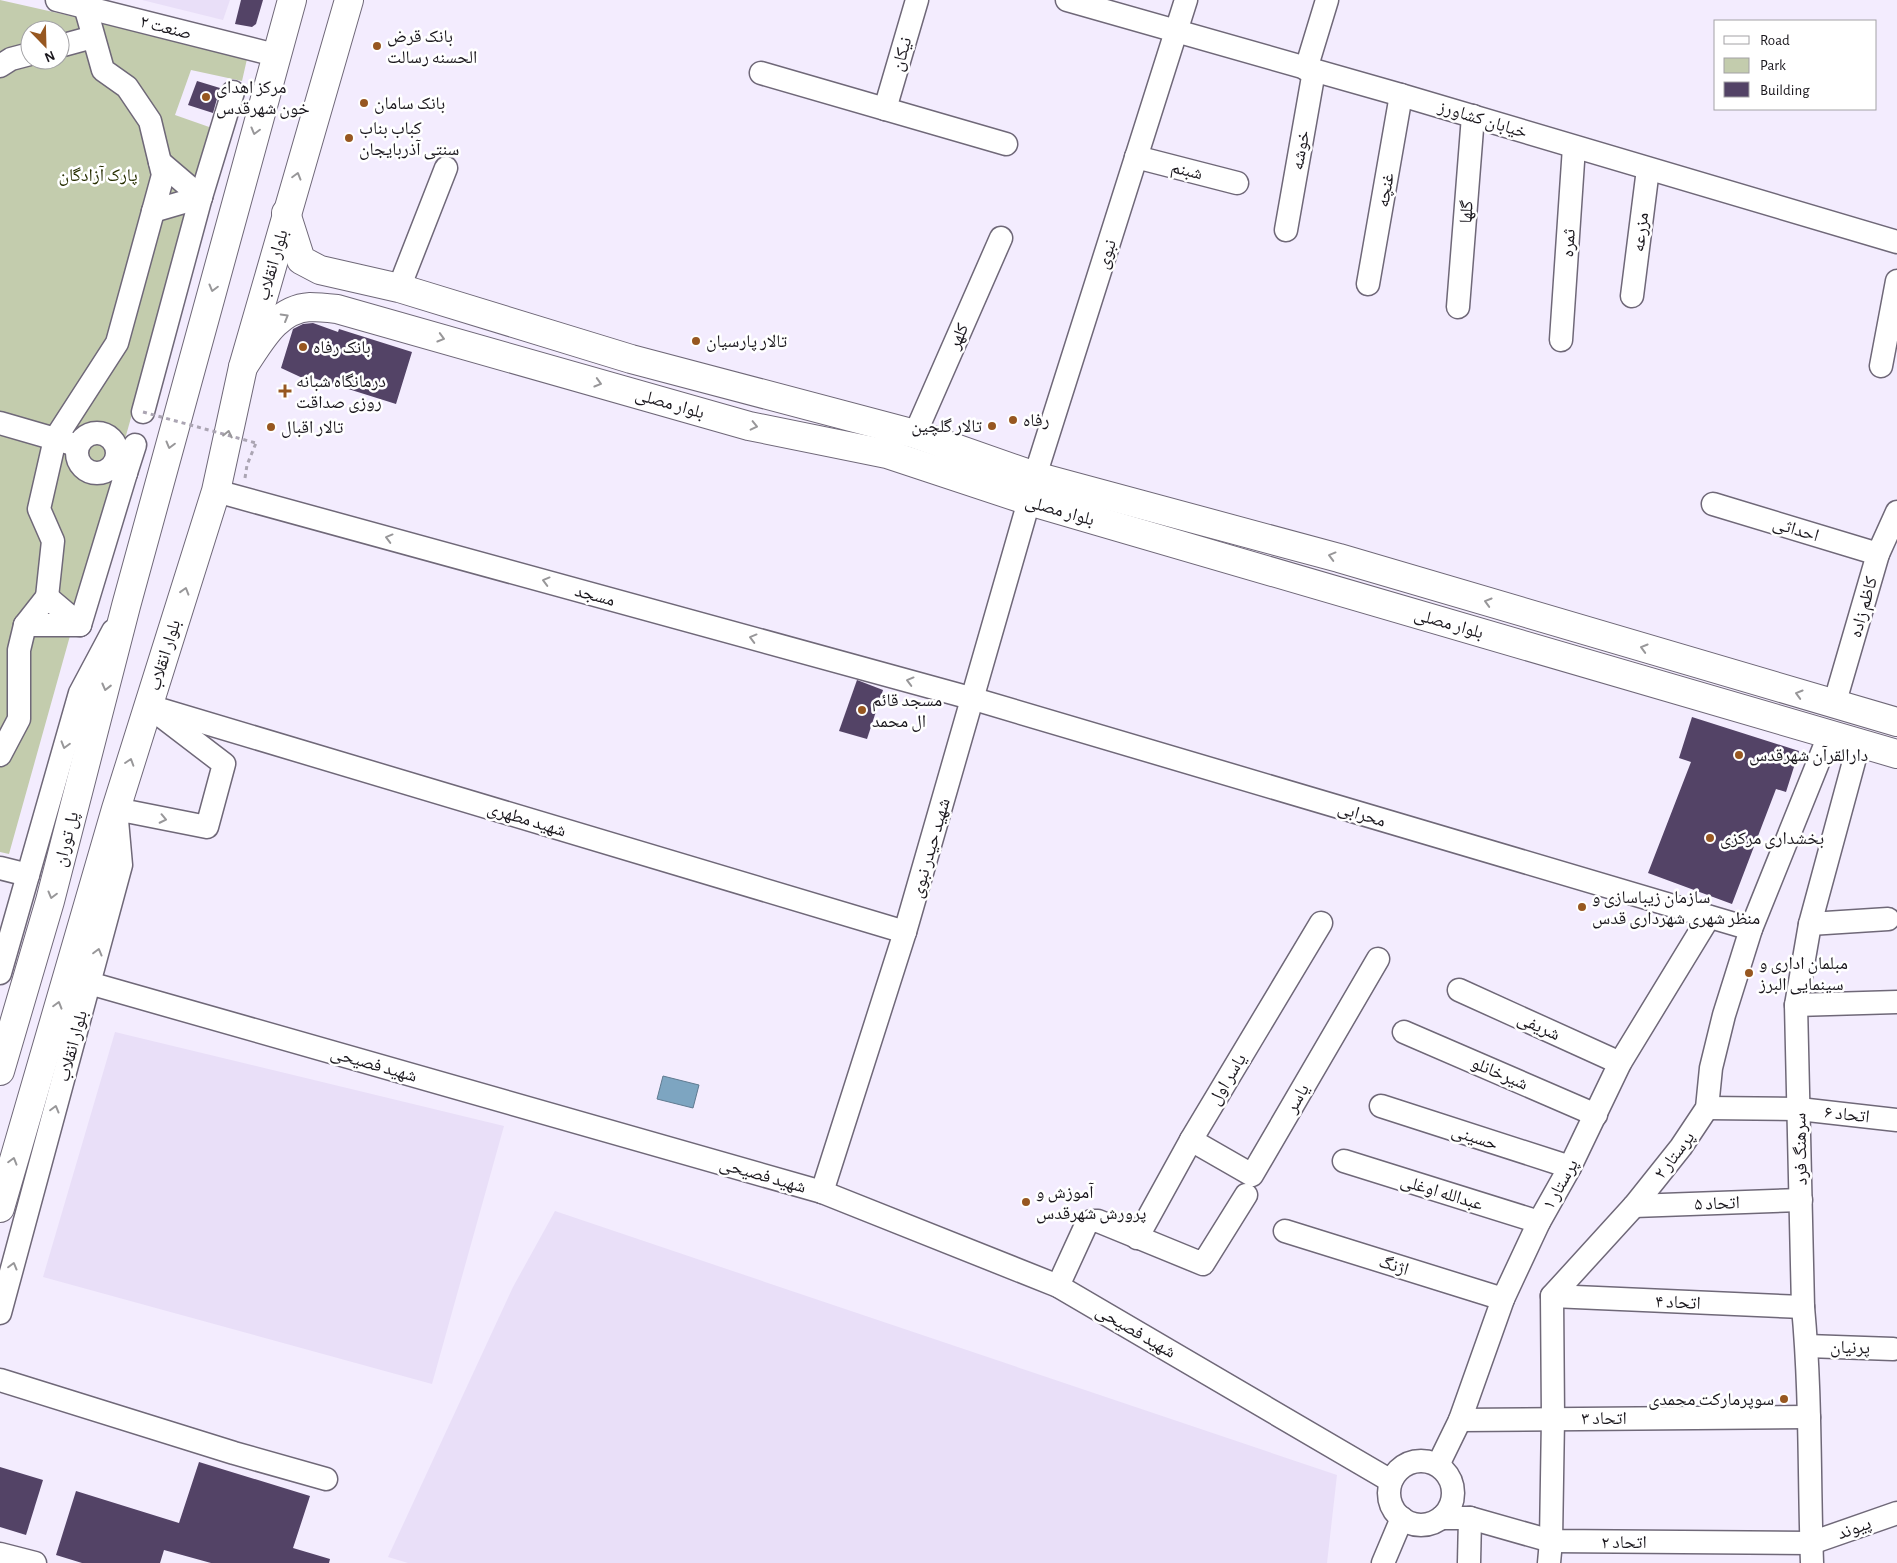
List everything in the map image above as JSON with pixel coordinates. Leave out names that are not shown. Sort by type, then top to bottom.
[{"type":"main road","points":[[126,606],[275,55],[292,0]]},
{"type":"main road","name":"بلوار انقلاب","points":[[116,809],[216,491],[243,367],[349,0]]},
{"type":"main road","name":"بلوار مصلی","points":[[286,213],[301,260],[320,270],[398,288],[631,359],[915,434],[1032,488],[1897,754]]},
{"type":"main road","name":"بلوار مصلی","points":[[243,367],[274,323],[296,310],[337,308],[749,426],[887,454],[1339,558],[1897,722]]},
{"type":"main road","name":"پل توران","points":[[0,1071],[50,901],[126,606]]},
{"type":"main road","points":[[1830,733],[1834,704]]},
{"type":"main road","points":[[0,1208],[116,809]]},
{"type":"street","name":"صنعت ۲","points":[[57,0],[275,55]]},
{"type":"street","name":"نیکان","points":[[885,109],[917,0]]},
{"type":"street","name":"خیابان کشاورز","points":[[1067,0],[1402,95],[1897,242]]},
{"type":"street","name":"نبوی","points":[[1032,488],[1186,0]]},
{"type":"street","name":"خوشه","points":[[1286,230],[1310,70],[1327,0]]},
{"type":"street","points":[[0,755],[19,719],[19,650],[25,625],[47,597],[53,541],[39,509],[55,439],[117,343],[163,175],[150,121],[127,87],[103,70],[85,6]]},
{"type":"street","points":[[70,43],[93,37]]},
{"type":"street","points":[[0,66],[20,57]]},
{"type":"street","points":[[761,73],[1006,144]]},
{"type":"street","points":[[143,412],[200,197],[233,92]]},
{"type":"street","name":"غنچه","points":[[1368,284],[1402,95]]},
{"type":"street","name":"گلها","points":[[1458,307],[1473,116]]},
{"type":"street","name":"ثمره","points":[[1561,340],[1574,147]]},
{"type":"street","name":"شبنم","points":[[1136,157],[1237,183]]},
{"type":"street","points":[[160,162],[200,197]]},
{"type":"street","points":[[398,288],[446,168]]},
{"type":"street","name":"مزرعه","points":[[1632,296],[1648,169]]},
{"type":"street","points":[[153,211],[200,197]]},
{"type":"street","name":"کلهر","points":[[915,434],[1001,238]]},
{"type":"street","points":[[1881,366],[1897,281]]},
{"type":"street","points":[[0,423],[77,446]]},
{"type":"street","points":[[92,433],[106,435],[115,444],[119,470],[96,474],[83,469],[76,458],[77,446],[80,440],[92,433]]},
{"type":"street","points":[[80,625],[119,470],[135,445]]},
{"type":"street","name":"شهید حیدر نبوی","points":[[822,1192],[905,932],[974,699],[1032,488]]},
{"type":"street","name":"مسجد","points":[[216,491],[974,699]]},
{"type":"street","name":"احداثی","points":[[1713,504],[1878,554]]},
{"type":"street","name":"کاظم زاده","points":[[1834,704],[1878,554],[1897,512]]},
{"type":"street","points":[[47,597],[80,625]]},
{"type":"street","points":[[0,972],[80,693],[126,606]]},
{"type":"street","points":[[25,625],[80,625]]},
{"type":"street","name":"محرابی","points":[[974,699],[1751,929]]},
{"type":"street","points":[[116,809],[207,828],[224,764],[148,706]]},
{"type":"street","name":"شهید مطهری","points":[[148,706],[905,932]]},
{"type":"street","name":"پرستار ۲","points":[[1552,1296],[1634,1206],[1681,1147],[1707,1108],[1711,1068],[1724,1016],[1751,929],[1830,733]]},
{"type":"street","name":"سرهنگ فرد","points":[[1811,1553],[1809,1417],[1807,1346],[1803,1307],[1796,1005],[1810,924],[1859,743]]},
{"type":"street","name":"بلوار انقلاب","points":[[0,1313],[121,865],[116,809]]},
{"type":"street","points":[[0,868],[28,875]]},
{"type":"street","name":"پرستار ۱","points":[[1438,1465],[1460,1420],[1503,1299],[1539,1222],[1570,1167],[1620,1063],[1709,917]]},
{"type":"street","points":[[1810,924],[1888,919]]},
{"type":"street","name":"یاسر اول","points":[[1136,1238],[1191,1140],[1321,923]]},
{"type":"street","name":"یاسر","points":[[1191,1140],[1252,1176],[1378,959]]},
{"type":"street","name":"شهید فصیحی","points":[[89,983],[822,1192],[1058,1286],[1391,1481]]},
{"type":"street","name":"شریفی","points":[[1459,990],[1620,1063]]},
{"type":"street","points":[[1796,1005],[1897,1002]]},
{"type":"street","name":"شیرخانلو","points":[[1404,1032],[1596,1115]]},
{"type":"street","name":"حسینی","points":[[1380,1106],[1570,1167]]},
{"type":"street","name":"اتحاد ۶","points":[[1707,1108],[1799,1109],[1897,1120]]},
{"type":"street","name":"عبدالله اوغلی","points":[[1344,1161],[1539,1222]]},
{"type":"street","points":[[1058,1286],[1086,1225],[1091,1221],[1098,1221],[1202,1264],[1246,1195]]},
{"type":"street","name":"اتحاد ۵","points":[[1634,1206],[1801,1200]]},
{"type":"street","name":"اژنگ","points":[[1285,1231],[1503,1299]]},
{"type":"street","points":[[1550,1552],[1553,1418],[1552,1296]]},
{"type":"street","name":"اتحاد ۴","points":[[1552,1296],[1803,1307]]},
{"type":"street","name":"پرنیان","points":[[1807,1346],[1893,1348]]},
{"type":"street","points":[[0,1380],[225,1450],[326,1478]]},
{"type":"street","name":"اتحاد ۳","points":[[1460,1420],[1809,1417]]},
{"type":"street","points":[[1416,1461],[1427,1461],[1438,1465],[1451,1480],[1452,1500],[1448,1510],[1441,1518],[1432,1523],[1412,1523],[1402,1518],[1395,1511],[1390,1501],[1391,1481],[1397,1471],[1406,1464],[1416,1461]]},
{"type":"street","name":"پیوند","points":[[1811,1553],[1897,1512]]},
{"type":"street","points":[[1383,1563],[1402,1518]]},
{"type":"street","name":"اتحاد ۲","points":[[1441,1518],[1470,1518],[1550,1552],[1811,1553]]},
{"type":"street","points":[[1469,1563],[1470,1518]]},
{"type":"street","points":[[0,1554],[35,1563]]},
{"type":"path","points":[[143,412],[256,443],[248,465]]},
{"type":"shaded area","points":[[142,0],[230,0],[223,20]]},
{"type":"shaded area","points":[[115,1032],[504,1126],[432,1384],[43,1277]]},
{"type":"shaded area","points":[[555,1211],[1337,1475],[1327,1563],[408,1563],[388,1557],[513,1287]]},
{"type":"green space","name":"پارک آزادگان","points":[[0,0],[213,48],[247,59],[242,81],[191,70],[175,115],[212,128],[9,854],[0,852]]},
{"type":"water","points":[[663,1076],[699,1085],[693,1108],[657,1099]]},
{"type":"building","points":[[241,0],[263,0],[256,24],[252,27],[235,24]]},
{"type":"building","name":"مرکز اهدای خون شهرقدس","points":[[197,81],[220,88],[213,113],[188,105]]},
{"type":"building","points":[[313,323],[338,332],[339,329],[412,352],[396,404],[310,377],[309,381],[281,368],[293,329],[303,324]]},
{"type":"building","name":"مسجد قائم ال محمد","points":[[857,680],[883,690],[867,739],[839,731]]},
{"type":"building","name":"بخشداری مرکزی","points":[[1692,717],[1799,751],[1786,792],[1776,789],[1732,904],[1648,873],[1691,762],[1679,758]]},
{"type":"building","points":[[199,1462],[310,1496],[293,1548],[330,1559],[329,1563],[211,1563],[164,1550],[160,1563],[82,1563],[56,1555],[76,1491],[179,1523]]},
{"type":"building","points":[[0,1467],[43,1480],[26,1535],[0,1527]]},
{"type":"place","name":"بانک قرض الحسنه رسالت","points":[[377,46]]},
{"type":"place","name":"مرکز اهدای خون شهرقدس","points":[[206,97]]},
{"type":"place","name":"بانک سامان","points":[[364,103]]},
{"type":"place","name":"کباب بناب سنتی آذربایجان","points":[[349,138]]},
{"type":"place","name":"تالار پارسیان","points":[[696,341]]},
{"type":"place","name":"بانک رفاه","points":[[303,347]]},
{"type":"place","name":"درمانگاه شبانه روزی صداقت","points":[[285,391]]},
{"type":"place","name":"رفاه","points":[[1013,420]]},
{"type":"place","name":"تالار گلچین","points":[[992,426]]},
{"type":"place","name":"تالار اقبال","points":[[271,427]]},
{"type":"place","name":"مسجد قائم ال محمد","points":[[862,710]]},
{"type":"place","name":"دارالقرآن شهرقدس","points":[[1739,755]]},
{"type":"place","name":"بخشداری مرکزی","points":[[1710,838]]},
{"type":"place","name":"سازمان زیباسازی و منظر شهری شهرداری قدس","points":[[1582,907]]},
{"type":"place","name":"مبلمان اداری و سینمایی البرز","points":[[1749,973]]},
{"type":"place","name":"آموزش و پرورش شهرقدس","points":[[1026,1202]]},
{"type":"place","name":"سوپرمارکت محمدی","points":[[1784,1399]]}]
